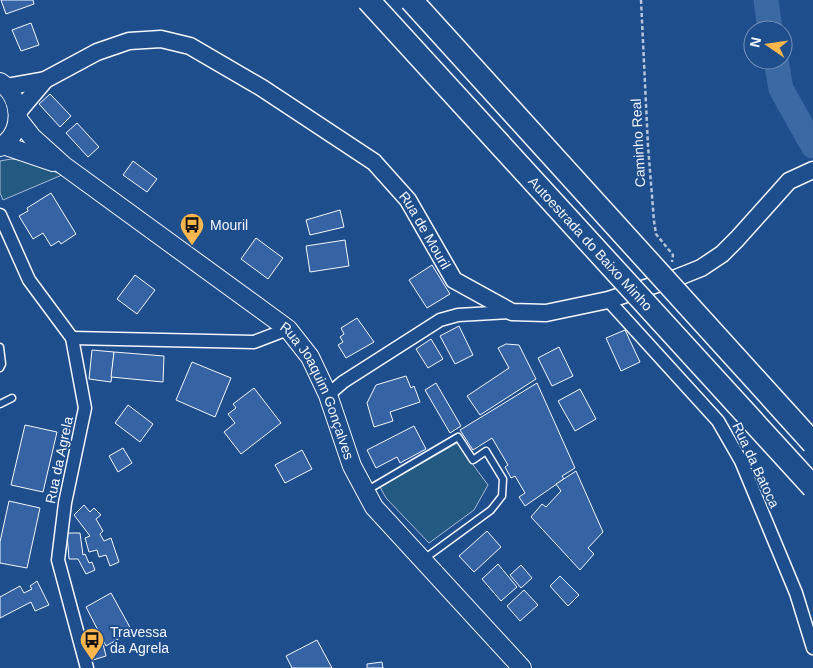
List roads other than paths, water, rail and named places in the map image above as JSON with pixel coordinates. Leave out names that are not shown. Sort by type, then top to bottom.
[{"type":"highway","name":"Autoestrada do Baixo Minho","points":[[368,0],[813,488]]},
{"type":"highway","points":[[411,0],[813,443]]},
{"type":"main road","points":[[2,82],[14,97],[18,116],[32,137],[63,165]]},
{"type":"main road","points":[[18,116],[13,134],[2,146],[63,165]]},
{"type":"main road","name":"Rua Joaquim Gonçalves","points":[[63,165],[288,329],[310,357],[328,395],[352,466],[374,507],[522,668]]},
{"type":"street","name":"Rua de Mouril","points":[[18,116],[45,80],[97,52],[130,41],[161,39],[190,46],[286,103],[374,162],[408,200],[454,280],[512,312],[546,313],[608,300],[676,278],[700,268],[722,254],[788,181],[807,172]]},
{"type":"street","name":"Rua de Mouril","points":[[2,82],[45,80]]},
{"type":"street","name":"Rua da Agrela","points":[[0,215],[29,280],[72,338],[85,408],[65,503],[58,560],[87,668]]},
{"type":"street","name":"Rua da Batoca","points":[[608,300],[718,421],[741,462],[793,584],[813,648]]},
{"type":"street","points":[[328,395],[343,382],[440,320],[458,315],[512,312]]},
{"type":"street","points":[[72,338],[254,342],[288,329]]},
{"type":"lane","points":[[0,347],[2,364],[0,368]]},
{"type":"lane","points":[[0,404],[12,398]]},
{"type":"lane","points":[[366,491],[458,437],[473,460],[486,451],[503,479],[502,496],[491,510],[423,560]]},
{"type":"waterway","points":[[766,0],[769,20]]},
{"type":"waterway","points":[[778,70],[781,89],[813,146]]},
{"type":"place","name":"Mouril","points":[[192,246]]},
{"type":"place","name":"Travessa da Agrela","points":[[92,661]]}]
